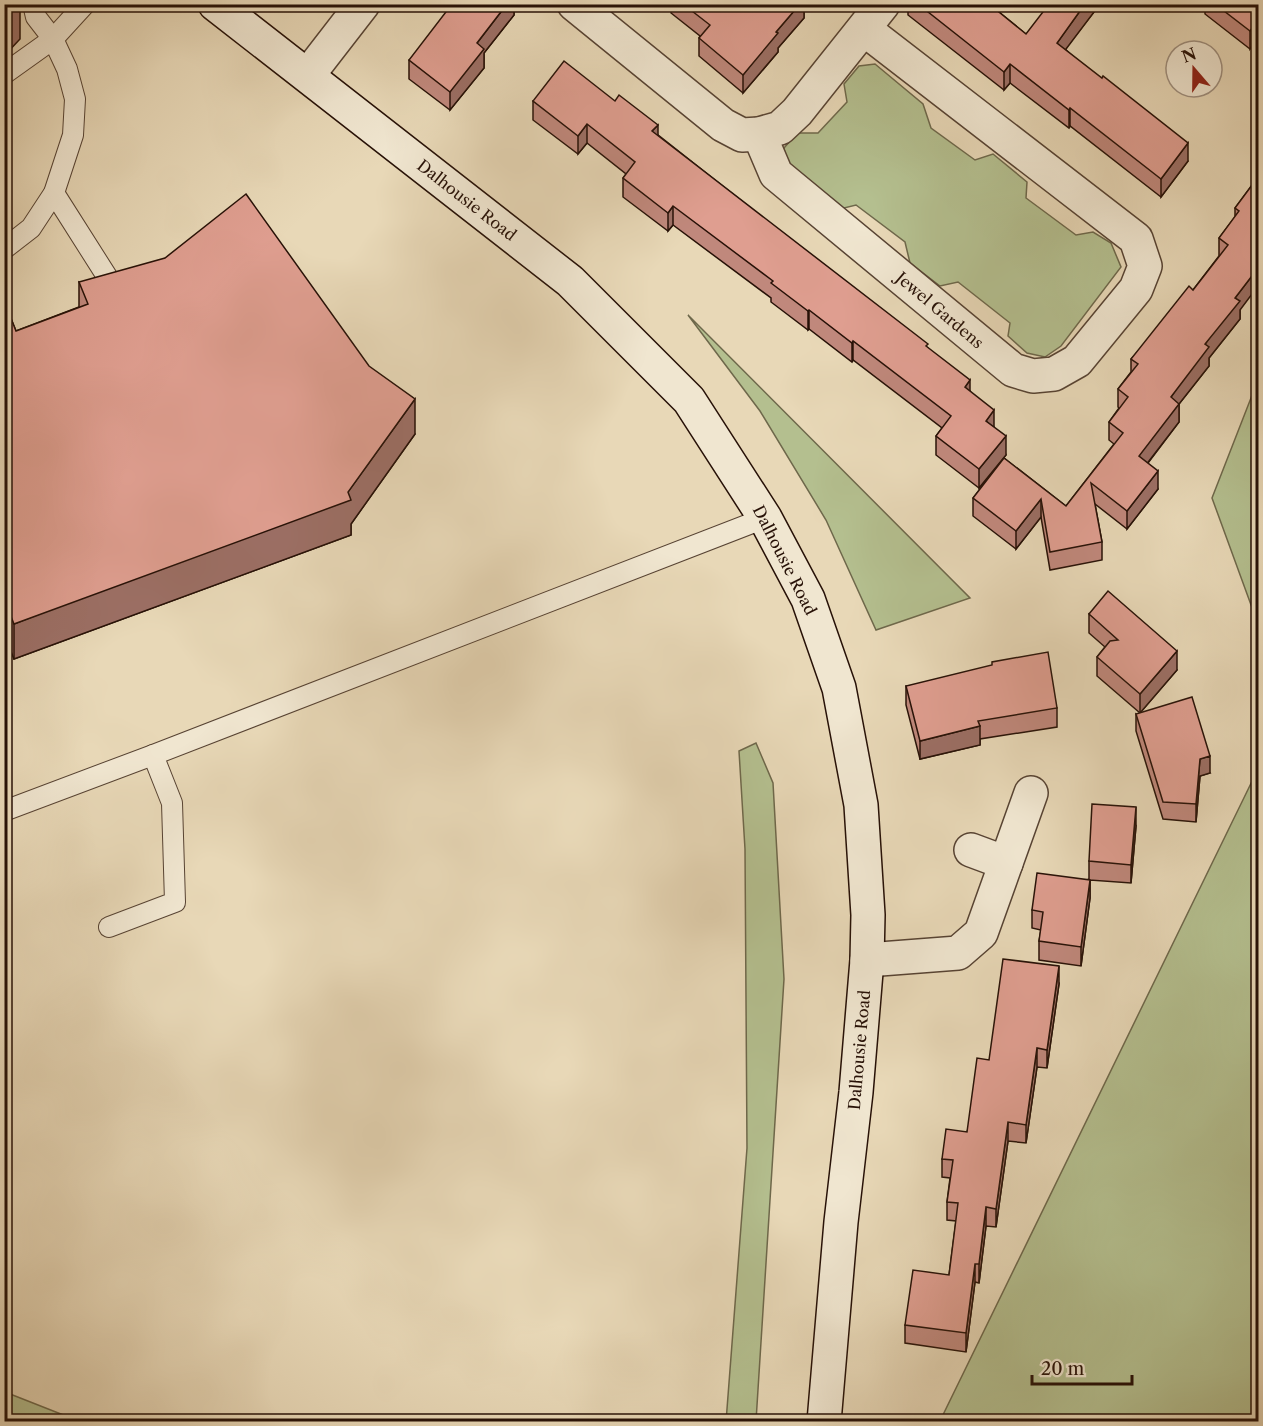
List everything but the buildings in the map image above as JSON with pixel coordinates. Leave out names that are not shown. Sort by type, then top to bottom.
[{"type":"street","name":"Dalhousie Road","points":[[215,4],[570,281],[689,400],[765,518],[808,599],[839,688],[861,805],[868,915],[867,960],[856,1092],[841,1222],[824,1422]]},
{"type":"street","points":[[308,75],[363,4]]},
{"type":"street","points":[[574,4],[723,125],[742,135],[759,134],[780,128],[797,112],[873,17]]},
{"type":"street","name":"Jewel Gardens","points":[[759,134],[776,174],[1013,370],[1033,376],[1054,374],[1077,361],[1136,289],[1145,266],[1136,239],[873,17]]},
{"type":"street","points":[[867,960],[958,953],[981,933],[1030,793]]},
{"type":"street","points":[[971,850],[1006,863]]},
{"type":"lane","points":[[4,249],[31,228],[54,193],[73,135],[75,99],[67,69],[53,39],[36,17],[33,4]]},
{"type":"lane","points":[[4,74],[53,39],[85,4]]},
{"type":"lane","points":[[54,193],[113,286]]},
{"type":"lane","points":[[4,811],[765,518]]},
{"type":"lane","points":[[109,927],[176,902],[172,803],[153,755]]},
{"type":"green space","points":[[875,64],[923,104],[931,128],[975,160],[993,154],[1027,182],[1026,198],[1076,235],[1093,232],[1111,243],[1121,267],[1061,346],[1045,357],[1027,353],[1008,336],[1010,323],[958,282],[940,286],[910,263],[905,242],[856,205],[840,209],[787,166],[784,148],[797,133],[818,133],[847,102],[844,84],[859,66]]},
{"type":"green space","points":[[688,315],[970,598],[876,630],[826,520],[760,411]]},
{"type":"green space","points":[[1258,380],[1258,624],[1212,498]]},
{"type":"green space","points":[[756,743],[773,783],[784,979],[756,1421],[726,1422],[747,1148],[745,849],[739,751]]},
{"type":"green space","points":[[1258,769],[1258,1421],[940,1421]]},
{"type":"green space","points":[[5,1392],[71,1418],[106,1421],[5,1421]]}]
